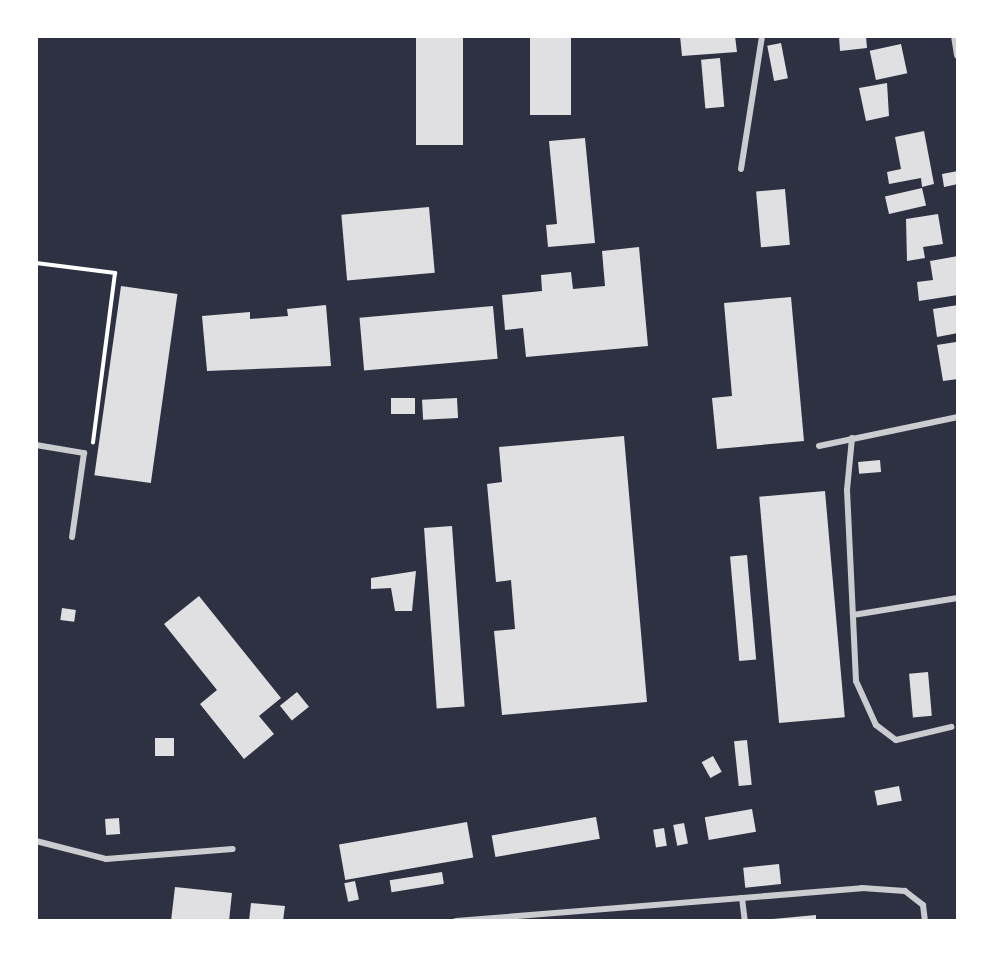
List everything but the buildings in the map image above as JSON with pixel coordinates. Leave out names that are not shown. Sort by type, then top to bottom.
[{"type":"street","points":[[955,36],[958,55]]},
{"type":"lane","points":[[741,169],[762,36]]},
{"type":"lane","points":[[819,446],[958,417]]},
{"type":"lane","points":[[852,438],[846,462],[856,681],[876,725],[896,740],[951,727]]},
{"type":"lane","points":[[36,445],[84,453],[72,537]]},
{"type":"lane","points":[[853,615],[958,598]]},
{"type":"lane","points":[[36,841],[106,859],[233,849]]},
{"type":"lane","points":[[456,921],[862,888],[905,891],[923,905],[925,921]]},
{"type":"lane","points":[[742,898],[745,921]]},
{"type":"path","points":[[36,263],[115,273],[93,446],[84,453]]}]
